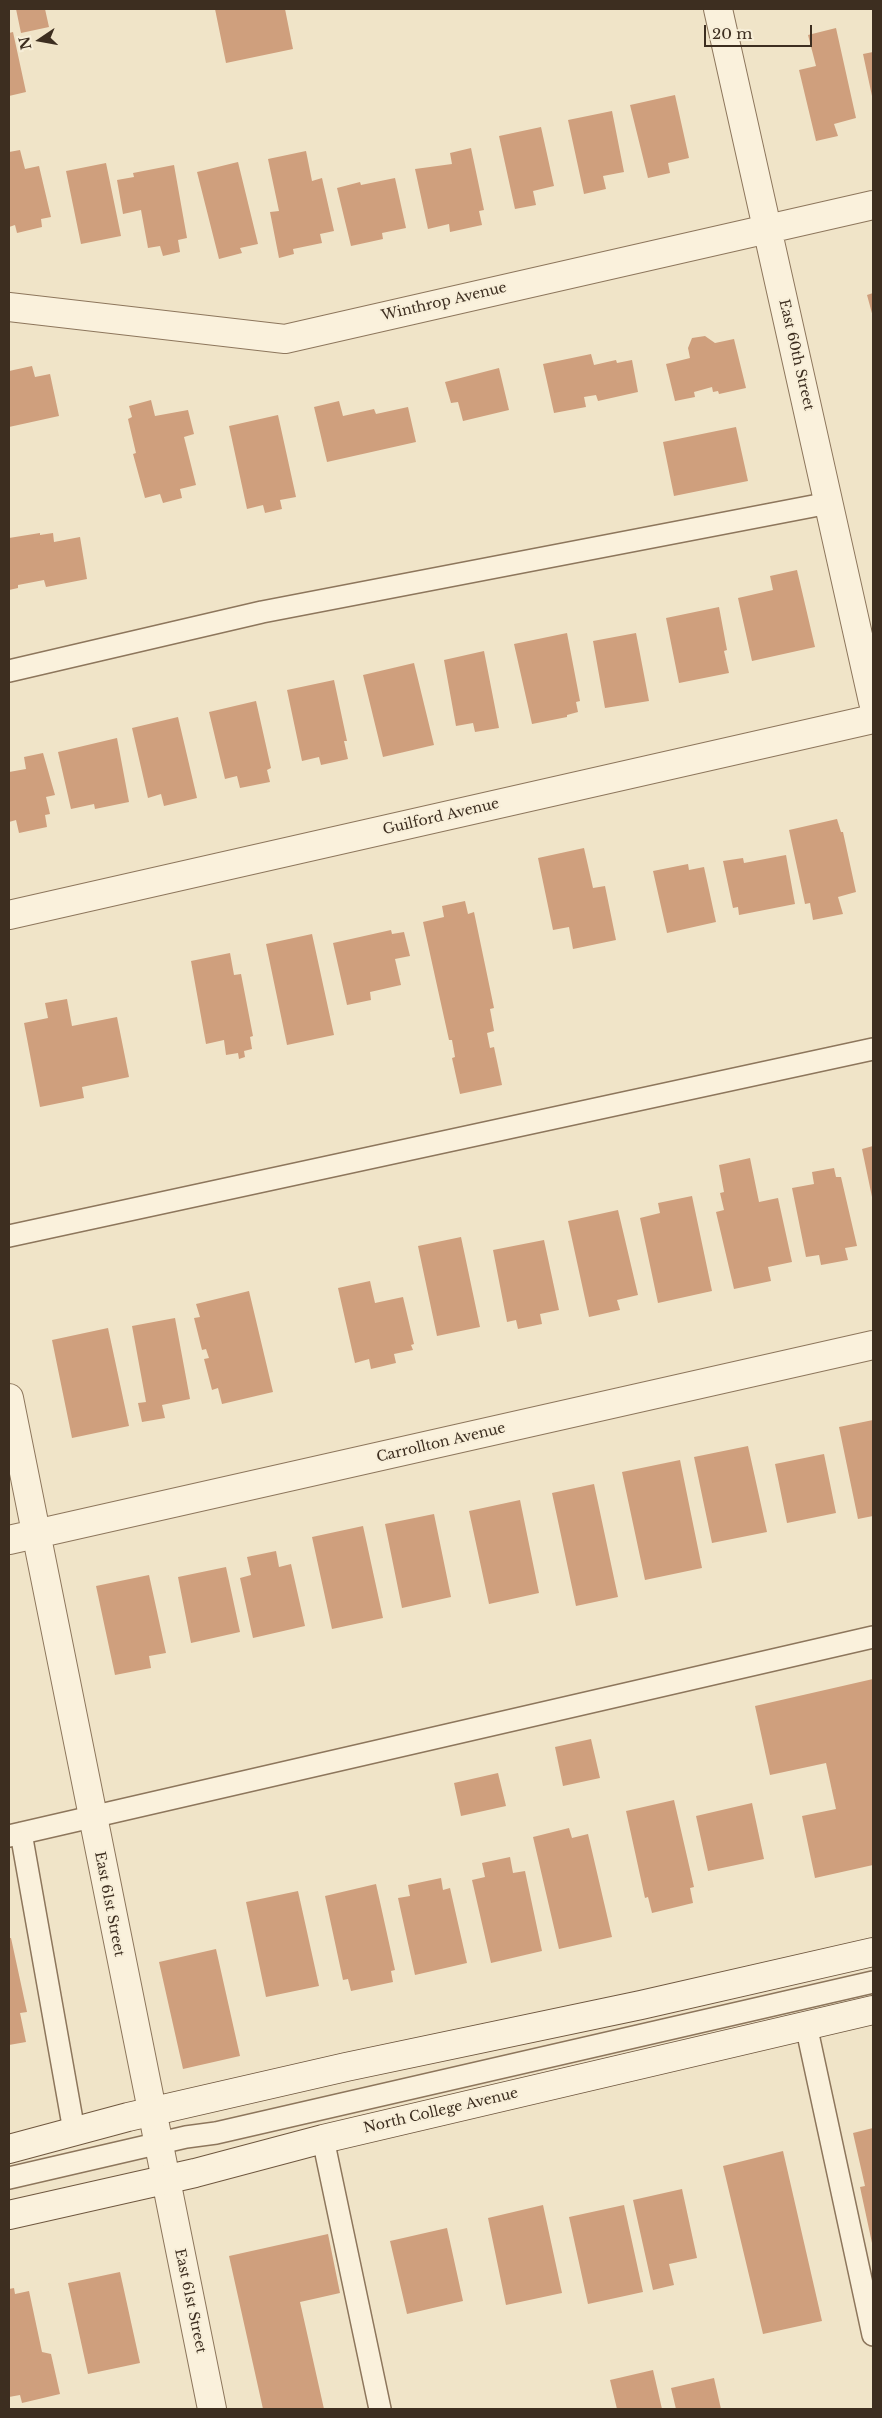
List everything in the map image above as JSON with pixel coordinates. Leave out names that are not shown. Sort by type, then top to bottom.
[{"type":"street","name":"East 60th Street","points":[[718,9],[873,702]]},
{"type":"street","name":"Winthrop Avenue","points":[[9,306],[285,339],[873,205]]},
{"type":"street","name":"Guilford Avenue","points":[[9,915],[873,719]]},
{"type":"street","name":"Carrollton Avenue","points":[[9,1540],[873,1345]]},
{"type":"street","name":"East 61st Street","points":[[9,1398],[157,2144],[212,2409]]},
{"type":"street","points":[[9,2149],[151,2112],[346,2067],[641,2005],[873,1952]]},
{"type":"street","name":"North College Avenue","points":[[9,2215],[165,2180],[323,2139],[873,2010]]},
{"type":"lane","points":[[9,671],[262,612],[829,503]]},
{"type":"lane","points":[[9,1236],[873,1049]]},
{"type":"lane","points":[[74,2131],[15,1835],[873,1637]]},
{"type":"lane","name":"North College Avenue","points":[[9,2178],[157,2144],[216,2133],[873,1982]]},
{"type":"lane","points":[[806,2025],[873,2336]]},
{"type":"lane","points":[[323,2139],[380,2409]]},
{"type":"building","points":[[16,9],[45,9],[49,27],[21,33]]},
{"type":"building","points":[[215,9],[285,9],[293,49],[226,63]]},
{"type":"building","points":[[836,28],[856,118],[834,124],[838,136],[816,141],[799,70],[816,66],[808,35]]},
{"type":"building","points":[[13,32],[26,92],[9,96],[9,33]]},
{"type":"building","points":[[873,52],[873,96],[872,96],[863,54]]},
{"type":"building","points":[[675,95],[689,158],[668,163],[670,173],[648,178],[630,105]]},
{"type":"building","points":[[612,111],[624,172],[603,176],[606,189],[584,194],[568,120]]},
{"type":"building","points":[[541,127],[554,186],[533,191],[536,205],[515,209],[499,136]]},
{"type":"building","points":[[471,148],[484,210],[479,211],[482,225],[450,232],[449,224],[428,229],[415,169],[452,164],[450,153]]},
{"type":"building","points":[[20,150],[25,169],[39,166],[51,217],[41,219],[42,227],[17,233],[15,225],[9,227],[9,152]]},
{"type":"building","points":[[306,151],[312,181],[322,178],[334,231],[320,234],[322,243],[293,249],[294,254],[279,258],[270,212],[279,211],[268,159]]},
{"type":"building","points":[[238,162],[258,244],[240,248],[242,253],[219,259],[197,172]]},
{"type":"building","points":[[106,163],[121,236],[81,244],[66,171]]},
{"type":"building","points":[[174,165],[187,238],[178,240],[180,252],[163,256],[160,246],[148,248],[141,210],[123,214],[117,180],[134,177],[133,173]]},
{"type":"building","points":[[395,178],[406,228],[382,233],[383,239],[351,246],[337,188],[360,182],[361,185]]},
{"type":"building","points":[[873,293],[873,317],[867,295]]},
{"type":"building","points":[[705,336],[715,343],[734,339],[746,388],[719,394],[718,391],[713,392],[712,387],[694,392],[695,397],[675,401],[666,364],[690,358],[688,348],[692,338]]},
{"type":"building","points":[[591,354],[594,365],[616,360],[617,363],[632,360],[638,392],[598,401],[596,395],[584,397],[586,407],[554,413],[543,364]]},
{"type":"building","points":[[32,366],[35,377],[50,374],[59,416],[9,427],[9,371]]},
{"type":"building","points":[[499,368],[509,410],[463,421],[458,402],[451,403],[445,382]]},
{"type":"building","points":[[151,400],[155,416],[188,410],[194,434],[184,437],[196,485],[180,489],[182,498],[163,503],[160,494],[145,498],[133,454],[136,453],[128,419],[132,417],[129,406]]},
{"type":"building","points":[[339,401],[343,416],[374,409],[376,414],[408,407],[416,442],[327,462],[314,407]]},
{"type":"building","points":[[278,415],[296,497],[280,500],[282,509],[265,513],[263,505],[247,509],[229,426]]},
{"type":"building","points":[[736,427],[748,481],[674,496],[663,442]]},
{"type":"building","points":[[40,533],[40,535],[53,533],[54,542],[80,537],[87,579],[46,587],[44,580],[18,585],[18,588],[9,590],[9,538]]},
{"type":"building","points":[[797,570],[815,647],[752,661],[738,598],[773,590],[770,576]]},
{"type":"building","points":[[719,607],[727,650],[724,651],[729,673],[679,683],[666,618]]},
{"type":"building","points":[[567,633],[580,701],[576,702],[578,712],[567,715],[567,717],[532,724],[514,644]]},
{"type":"building","points":[[636,633],[649,701],[605,708],[593,641]]},
{"type":"building","points":[[484,651],[499,728],[475,732],[473,723],[456,726],[444,660]]},
{"type":"building","points":[[414,663],[434,745],[383,757],[363,675]]},
{"type":"building","points":[[334,680],[347,741],[344,741],[348,759],[321,765],[319,757],[302,761],[287,690]]},
{"type":"building","points":[[256,701],[271,768],[267,770],[270,782],[240,788],[237,776],[225,779],[209,712]]},
{"type":"building","points":[[178,717],[197,798],[164,806],[161,794],[148,798],[132,728]]},
{"type":"building","points":[[117,738],[129,802],[95,809],[94,804],[71,809],[58,752]]},
{"type":"building","points":[[43,753],[55,795],[46,797],[50,814],[45,815],[47,827],[19,833],[16,820],[9,822],[9,772],[26,769],[24,757]]},
{"type":"building","points":[[837,819],[841,832],[843,832],[856,892],[838,897],[843,914],[813,920],[810,903],[805,904],[789,830]]},
{"type":"building","points":[[584,848],[593,888],[605,886],[616,940],[573,949],[569,927],[553,930],[538,858]]},
{"type":"building","points":[[786,855],[795,904],[739,915],[738,907],[733,908],[723,861],[743,858],[744,863]]},
{"type":"building","points":[[688,864],[689,870],[704,867],[716,922],[667,933],[653,871]]},
{"type":"building","points":[[465,901],[468,914],[474,912],[494,1008],[490,1009],[494,1031],[487,1033],[490,1048],[494,1047],[502,1085],[460,1094],[452,1058],[455,1057],[452,1040],[449,1040],[423,922],[444,917],[442,906]]},
{"type":"building","points":[[391,930],[392,934],[404,932],[410,956],[395,959],[401,985],[370,992],[371,1000],[347,1005],[333,943]]},
{"type":"building","points":[[312,934],[334,1035],[287,1045],[266,944]]},
{"type":"building","points":[[230,953],[234,975],[241,974],[253,1036],[250,1037],[252,1049],[244,1051],[245,1057],[239,1059],[238,1053],[226,1055],[224,1040],[206,1044],[191,961]]},
{"type":"building","points":[[67,999],[72,1026],[117,1017],[129,1077],[82,1087],[84,1098],[40,1107],[24,1023],[48,1018],[45,1003]]},
{"type":"building","points":[[873,1146],[873,1197],[872,1197],[862,1149]]},
{"type":"building","points":[[750,1158],[759,1202],[778,1198],[792,1262],[768,1267],[771,1281],[734,1289],[716,1212],[724,1210],[720,1193],[724,1192],[719,1165]]},
{"type":"building","points":[[834,1168],[836,1177],[841,1177],[857,1246],[845,1248],[848,1260],[821,1265],[819,1255],[806,1257],[792,1188],[814,1184],[812,1172]]},
{"type":"building","points":[[692,1196],[712,1291],[658,1303],[640,1218],[660,1213],[658,1203]]},
{"type":"building","points":[[618,1210],[638,1295],[617,1300],[620,1310],[589,1317],[568,1221]]},
{"type":"building","points":[[461,1237],[480,1327],[437,1336],[418,1246]]},
{"type":"building","points":[[544,1240],[559,1310],[540,1314],[542,1324],[518,1329],[516,1320],[507,1322],[493,1250]]},
{"type":"building","points":[[370,1281],[375,1303],[403,1297],[414,1344],[411,1345],[413,1350],[394,1354],[396,1363],[371,1369],[369,1359],[355,1363],[338,1288]]},
{"type":"building","points":[[249,1291],[273,1392],[222,1404],[218,1388],[212,1390],[204,1359],[209,1358],[206,1349],[202,1350],[194,1318],[200,1317],[196,1304]]},
{"type":"building","points":[[175,1318],[190,1399],[162,1405],[165,1418],[142,1422],[138,1403],[146,1402],[132,1326]]},
{"type":"building","points":[[108,1328],[129,1426],[72,1438],[52,1340]]},
{"type":"building","points":[[873,1420],[873,1516],[858,1519],[839,1427]]},
{"type":"building","points":[[748,1446],[767,1532],[712,1543],[694,1457]]},
{"type":"building","points":[[824,1454],[836,1513],[787,1523],[775,1464]]},
{"type":"building","points":[[680,1460],[702,1568],[645,1580],[622,1472]]},
{"type":"building","points":[[594,1484],[618,1597],[576,1606],[552,1493]]},
{"type":"building","points":[[520,1500],[539,1593],[489,1604],[469,1511]]},
{"type":"building","points":[[434,1514],[451,1597],[402,1608],[385,1524]]},
{"type":"building","points":[[363,1526],[383,1618],[332,1629],[312,1537]]},
{"type":"building","points":[[276,1551],[279,1567],[291,1564],[305,1626],[253,1638],[240,1578],[251,1575],[247,1557]]},
{"type":"building","points":[[226,1567],[240,1632],[191,1643],[178,1577]]},
{"type":"building","points":[[149,1575],[166,1653],[149,1656],[151,1668],[115,1675],[96,1586]]},
{"type":"building","points":[[873,1679],[873,1865],[815,1878],[802,1816],[836,1809],[826,1763],[770,1775],[755,1706]]},
{"type":"building","points":[[591,1739],[600,1778],[563,1786],[555,1747]]},
{"type":"building","points":[[498,1773],[506,1806],[461,1816],[454,1783]]},
{"type":"building","points":[[674,1800],[694,1887],[690,1888],[693,1903],[652,1913],[648,1897],[645,1898],[626,1811]]},
{"type":"building","points":[[752,1803],[764,1859],[708,1871],[696,1816]]},
{"type":"building","points":[[569,1828],[572,1838],[588,1834],[612,1937],[559,1949],[533,1837]]},
{"type":"building","points":[[510,1857],[513,1873],[525,1871],[542,1951],[491,1963],[472,1880],[485,1877],[482,1863]]},
{"type":"building","points":[[441,1878],[443,1890],[450,1888],[467,1963],[415,1975],[398,1898],[410,1896],[408,1885]]},
{"type":"building","points":[[376,1884],[395,1970],[391,1971],[393,1982],[351,1991],[348,1979],[343,1980],[325,1896]]},
{"type":"building","points":[[298,1891],[319,1986],[266,1997],[246,1902]]},
{"type":"building","points":[[9,1938],[11,1938],[27,2012],[20,2013],[26,2042],[9,2045]]},
{"type":"building","points":[[216,1949],[240,2056],[183,2069],[159,1962]]},
{"type":"building","points":[[873,2128],[872,2243],[860,2187],[865,2186],[853,2133]]},
{"type":"building","points":[[783,2151],[822,2321],[763,2334],[723,2166]]},
{"type":"building","points":[[682,2189],[697,2258],[669,2264],[674,2285],[653,2290],[633,2200]]},
{"type":"building","points":[[543,2205],[562,2293],[506,2305],[488,2218]]},
{"type":"building","points":[[624,2205],[643,2292],[588,2304],[569,2217]]},
{"type":"building","points":[[447,2228],[463,2301],[407,2314],[390,2241]]},
{"type":"building","points":[[328,2234],[340,2293],[300,2302],[324,2409],[263,2409],[229,2256]]},
{"type":"building","points":[[120,2272],[140,2363],[88,2374],[68,2283]]},
{"type":"building","points":[[14,2288],[15,2294],[29,2291],[42,2352],[51,2354],[60,2394],[22,2403],[20,2395],[9,2397],[9,2289]]},
{"type":"building","points":[[653,2370],[662,2409],[617,2409],[610,2380]]},
{"type":"building","points":[[714,2378],[721,2409],[676,2409],[671,2388]]}]
